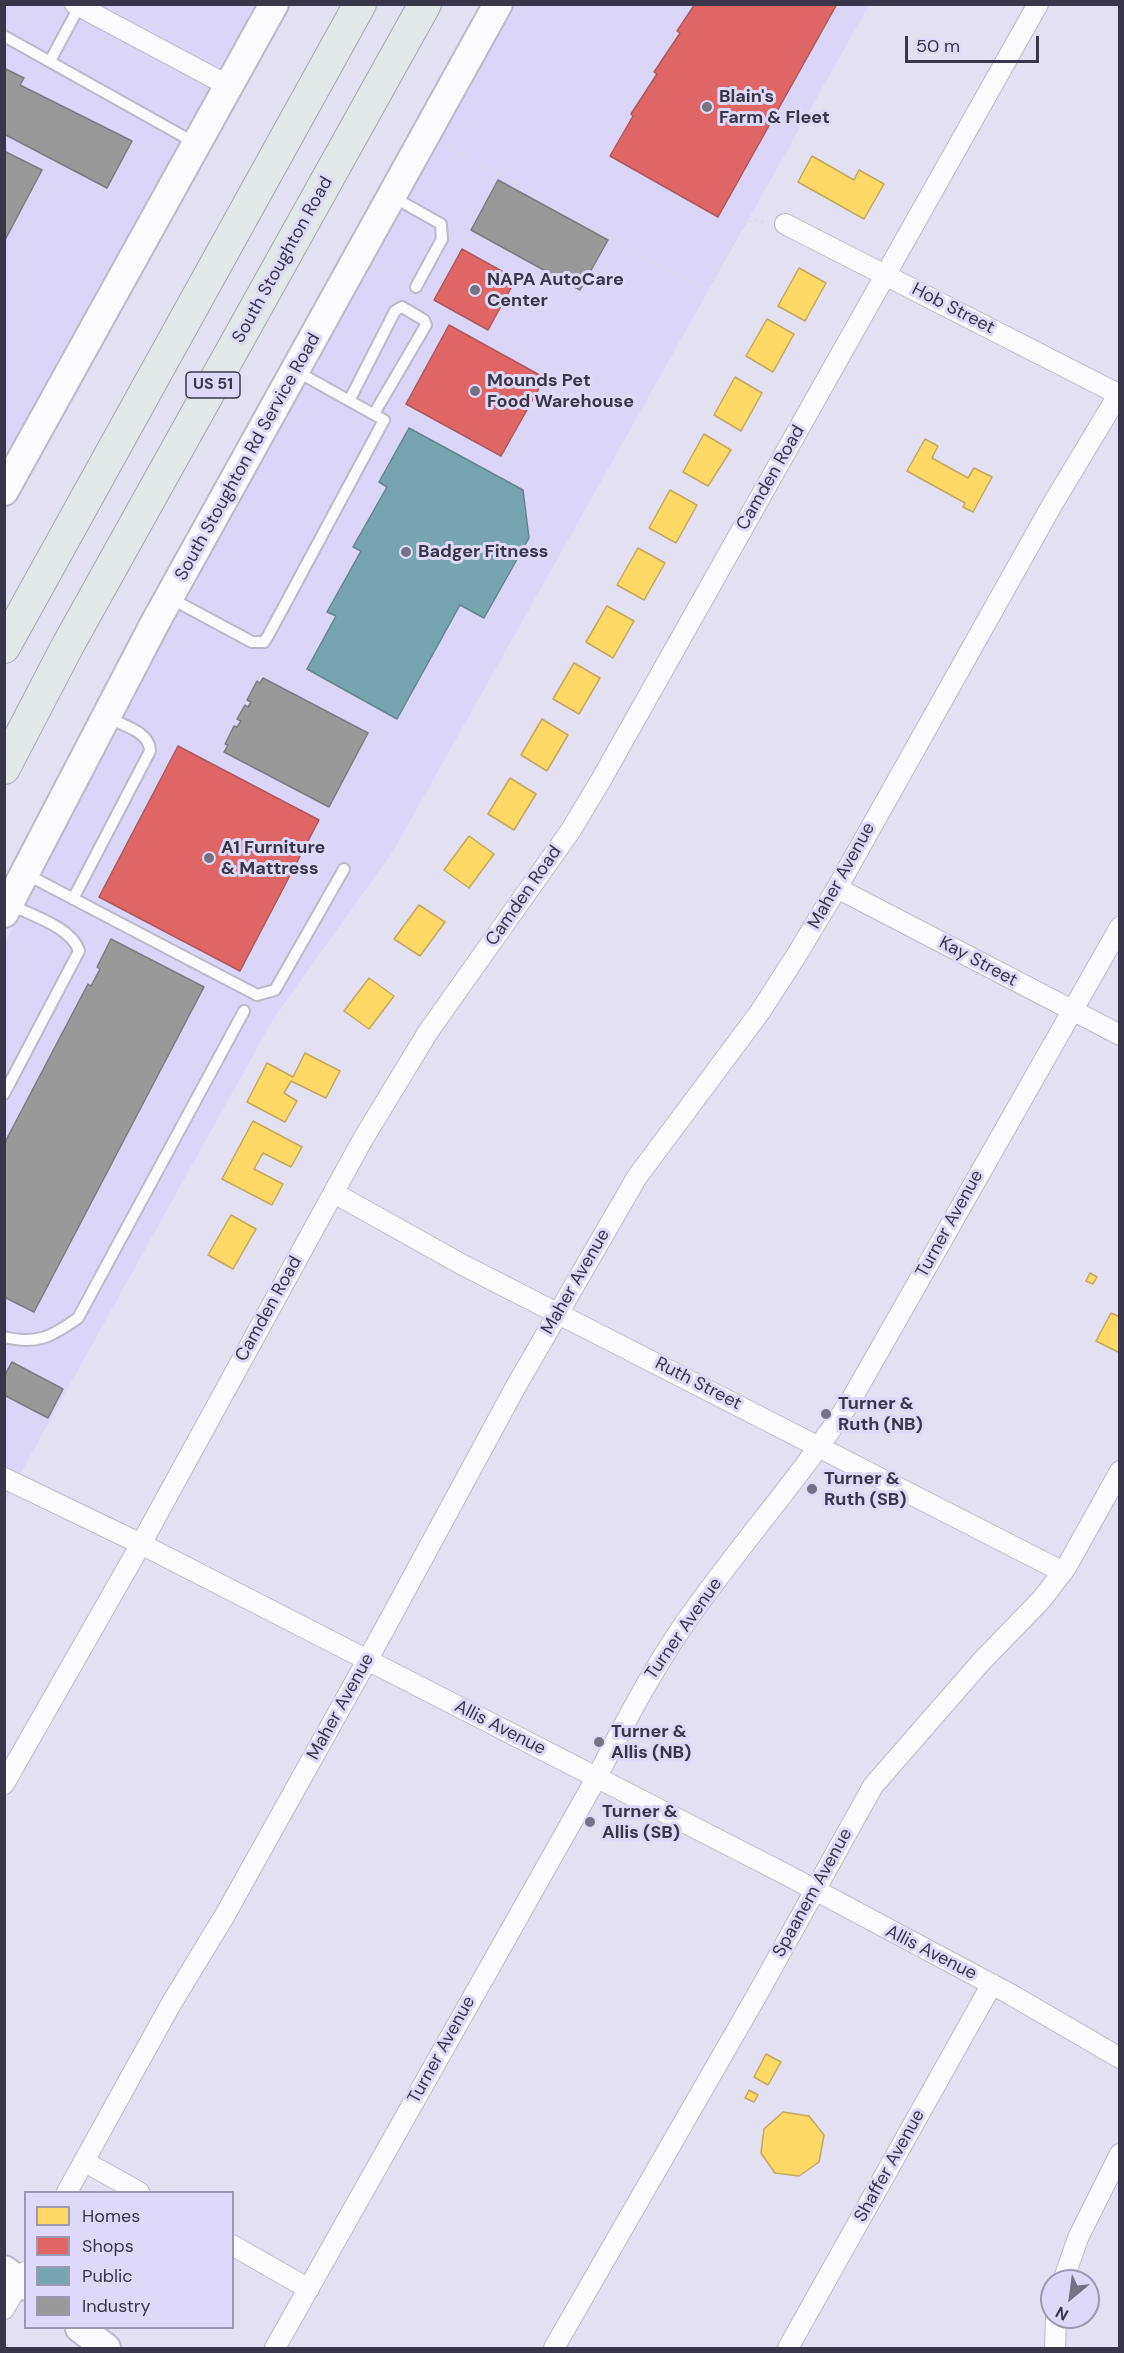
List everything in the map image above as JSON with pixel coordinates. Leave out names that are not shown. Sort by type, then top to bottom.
[{"type":"main road","name":"US 51","points":[[4,647],[360,4]]},
{"type":"main road","name":"South Stoughton Road","points":[[4,768],[69,645],[425,4]]},
{"type":"street","points":[[7,480],[197,144],[273,4]]},
{"type":"street","name":"South Stoughton Rd Service Road","points":[[7,908],[169,597],[498,4]]},
{"type":"street","name":"Camden Road","points":[[4,1784],[141,1544],[363,1139],[428,1032],[571,830],[1038,4]]},
{"type":"street","points":[[77,6],[229,86]]},
{"type":"street","name":"Hob Street","points":[[786,224],[1119,394]]},
{"type":"street","name":"Maher Avenue","points":[[68,2191],[171,2004],[225,1915],[557,1313],[637,1177],[760,1012],[837,888],[1052,505],[1119,394]]},
{"type":"street","name":"Kay Street","points":[[837,888],[1119,1035]]},
{"type":"street","name":"Turner Avenue","points":[[275,2349],[597,1777],[645,1686],[685,1623],[820,1447],[880,1349],[1119,927]]},
{"type":"street","name":"Ruth Street","points":[[334,1193],[557,1313],[1063,1572]]},
{"type":"street","name":"Spaanem Avenue","points":[[554,2349],[873,1786],[981,1662],[1042,1599],[1063,1572],[1119,1471]]},
{"type":"street","name":"Allis Avenue","points":[[4,1478],[141,1544],[787,1875],[814,1892],[992,1984],[1119,2058]]},
{"type":"street","name":"Shaffer Avenue","points":[[788,2349],[992,1984]]},
{"type":"street","points":[[1067,2269],[1078,2238],[1119,2154]]},
{"type":"street","points":[[85,2162],[136,2191]]},
{"type":"street","points":[[234,2246],[309,2289]]},
{"type":"street","points":[[4,2309],[19,2277]]},
{"type":"street","points":[[81,2329],[106,2349]]},
{"type":"street","points":[[1055,2349],[1056,2329]]},
{"type":"lane","points":[[50,62],[77,6]]},
{"type":"lane","points":[[4,36],[197,144]]},
{"type":"lane","points":[[392,197],[441,224],[442,239],[416,287]]},
{"type":"lane","points":[[350,399],[395,311],[402,307],[424,320],[426,325],[375,412]]},
{"type":"lane","points":[[169,597],[252,642],[264,642],[384,420],[375,412],[296,370]]},
{"type":"lane","points":[[73,899],[150,751],[150,744],[145,736],[105,716]]},
{"type":"lane","points":[[24,873],[257,995],[275,990],[344,869]]},
{"type":"lane","points":[[4,1094],[80,951],[76,942],[64,933],[7,908]]},
{"type":"lane","points":[[4,1337],[37,1341],[58,1332],[78,1318],[244,1011]]},
{"type":"path","points":[[427,134],[695,285],[705,286],[712,280],[746,222],[756,220],[777,227],[786,224]]},
{"type":"shaded area","points":[[5,5],[274,5],[5,491]]},
{"type":"shaded area","points":[[513,5],[869,5],[392,853],[275,1016],[5,1501],[5,943],[173,616]]},
{"type":"building: Homes","points":[[812,156],[854,180],[859,170],[884,184],[864,219],[798,182]]},
{"type":"building: Homes","points":[[799,268],[826,283],[805,321],[778,306]]},
{"type":"building: Homes","points":[[767,319],[794,334],[773,372],[746,356]]},
{"type":"building: Homes","points":[[735,377],[762,393],[741,431],[714,415]]},
{"type":"building: Homes","points":[[704,434],[731,450],[708,486],[683,472]]},
{"type":"building: Homes","points":[[925,439],[938,446],[932,458],[968,478],[974,468],[992,477],[973,512],[963,507],[965,503],[907,471]]},
{"type":"building: Homes","points":[[670,490],[697,505],[676,543],[649,528]]},
{"type":"building: Homes","points":[[638,548],[665,563],[644,600],[617,585]]},
{"type":"building: Homes","points":[[607,606],[634,621],[613,658],[586,642]]},
{"type":"building: Homes","points":[[574,663],[600,678],[579,714],[553,699]]},
{"type":"building: Homes","points":[[542,719],[568,735],[547,771],[521,755]]},
{"type":"building: Homes","points":[[510,778],[536,794],[514,830],[488,814]]},
{"type":"building: Homes","points":[[469,836],[494,854],[469,888],[444,870]]},
{"type":"building: Homes","points":[[419,905],[445,922],[420,956],[394,939]]},
{"type":"building: Homes","points":[[369,978],[394,996],[369,1029],[344,1011]]},
{"type":"building: Homes","points":[[305,1053],[340,1071],[326,1098],[291,1081],[284,1093],[297,1101],[285,1122],[247,1102],[267,1063],[293,1077]]},
{"type":"building: Homes","points":[[253,1121],[302,1147],[291,1167],[263,1153],[254,1169],[283,1184],[272,1205],[222,1179]]},
{"type":"building: Homes","points":[[231,1215],[256,1229],[233,1269],[208,1255]]},
{"type":"building: Homes","points":[[1090,1273],[1097,1277],[1093,1284],[1086,1281]]},
{"type":"building: Homes","points":[[1111,1313],[1120,1317],[1120,1353],[1096,1341]]},
{"type":"building: Homes","points":[[766,2054],[781,2062],[768,2085],[754,2077]]},
{"type":"building: Homes","points":[[749,2090],[758,2095],[754,2102],[745,2098]]},
{"type":"building: Homes","points":[[783,2112],[809,2116],[824,2135],[819,2162],[799,2176],[775,2173],[761,2153],[764,2129]]},
{"type":"building: Shops","name":"Blain's Farm & Fleet","points":[[695,4],[837,4],[718,217],[610,156],[633,116],[631,114],[657,74],[654,72],[680,33],[677,31]]},
{"type":"building: Shops","name":"NAPA AutoCare Center","points":[[462,249],[516,279],[488,330],[434,300]]},
{"type":"building: Shops","name":"Mounds Pet Food Warehouse","points":[[449,325],[545,378],[501,456],[406,404]]},
{"type":"building: Shops","name":"A1 Furniture & Mattress","points":[[178,746],[319,820],[240,971],[99,897]]},
{"type":"building: Public","points":[[409,428],[523,490],[529,538],[484,618],[460,605],[397,719],[307,669],[336,616],[327,612],[361,551],[353,547],[387,487],[379,482]]},
{"type":"building: Industry","points":[[4,68],[24,78],[20,85],[132,141],[107,188],[4,134]]},
{"type":"building: Industry","points":[[4,151],[42,170],[4,242]]},
{"type":"building: Industry","points":[[498,180],[608,240],[580,290],[471,230]]},
{"type":"building: Industry","points":[[263,678],[368,733],[329,807],[224,752],[228,745],[225,744],[234,726],[237,727],[241,721],[237,719],[245,705],[248,707],[251,702],[247,700],[257,681],[260,683]]},
{"type":"building: Industry","points":[[111,939],[204,987],[34,1312],[4,1297],[4,1144],[88,984],[91,986],[100,969],[97,967]]},
{"type":"building: Industry","points":[[12,1362],[63,1389],[48,1418],[4,1395],[4,1376]]},
{"type":"place","name":"Blain's Farm & Fleet","points":[[707,107]]},
{"type":"place","name":"NAPA AutoCare Center","points":[[475,290]]},
{"type":"place","name":"Mounds Pet Food Warehouse","points":[[475,391]]},
{"type":"place","name":"Badger Fitness","points":[[406,552]]},
{"type":"place","name":"A1 Furniture & Mattress","points":[[209,858]]},
{"type":"place","name":"Turner & Ruth (NB)","points":[[826,1414]]},
{"type":"place","name":"Turner & Ruth (SB)","points":[[812,1489]]},
{"type":"place","name":"Turner & Allis (NB)","points":[[599,1742]]},
{"type":"place","name":"Turner & Allis (SB)","points":[[590,1822]]}]
